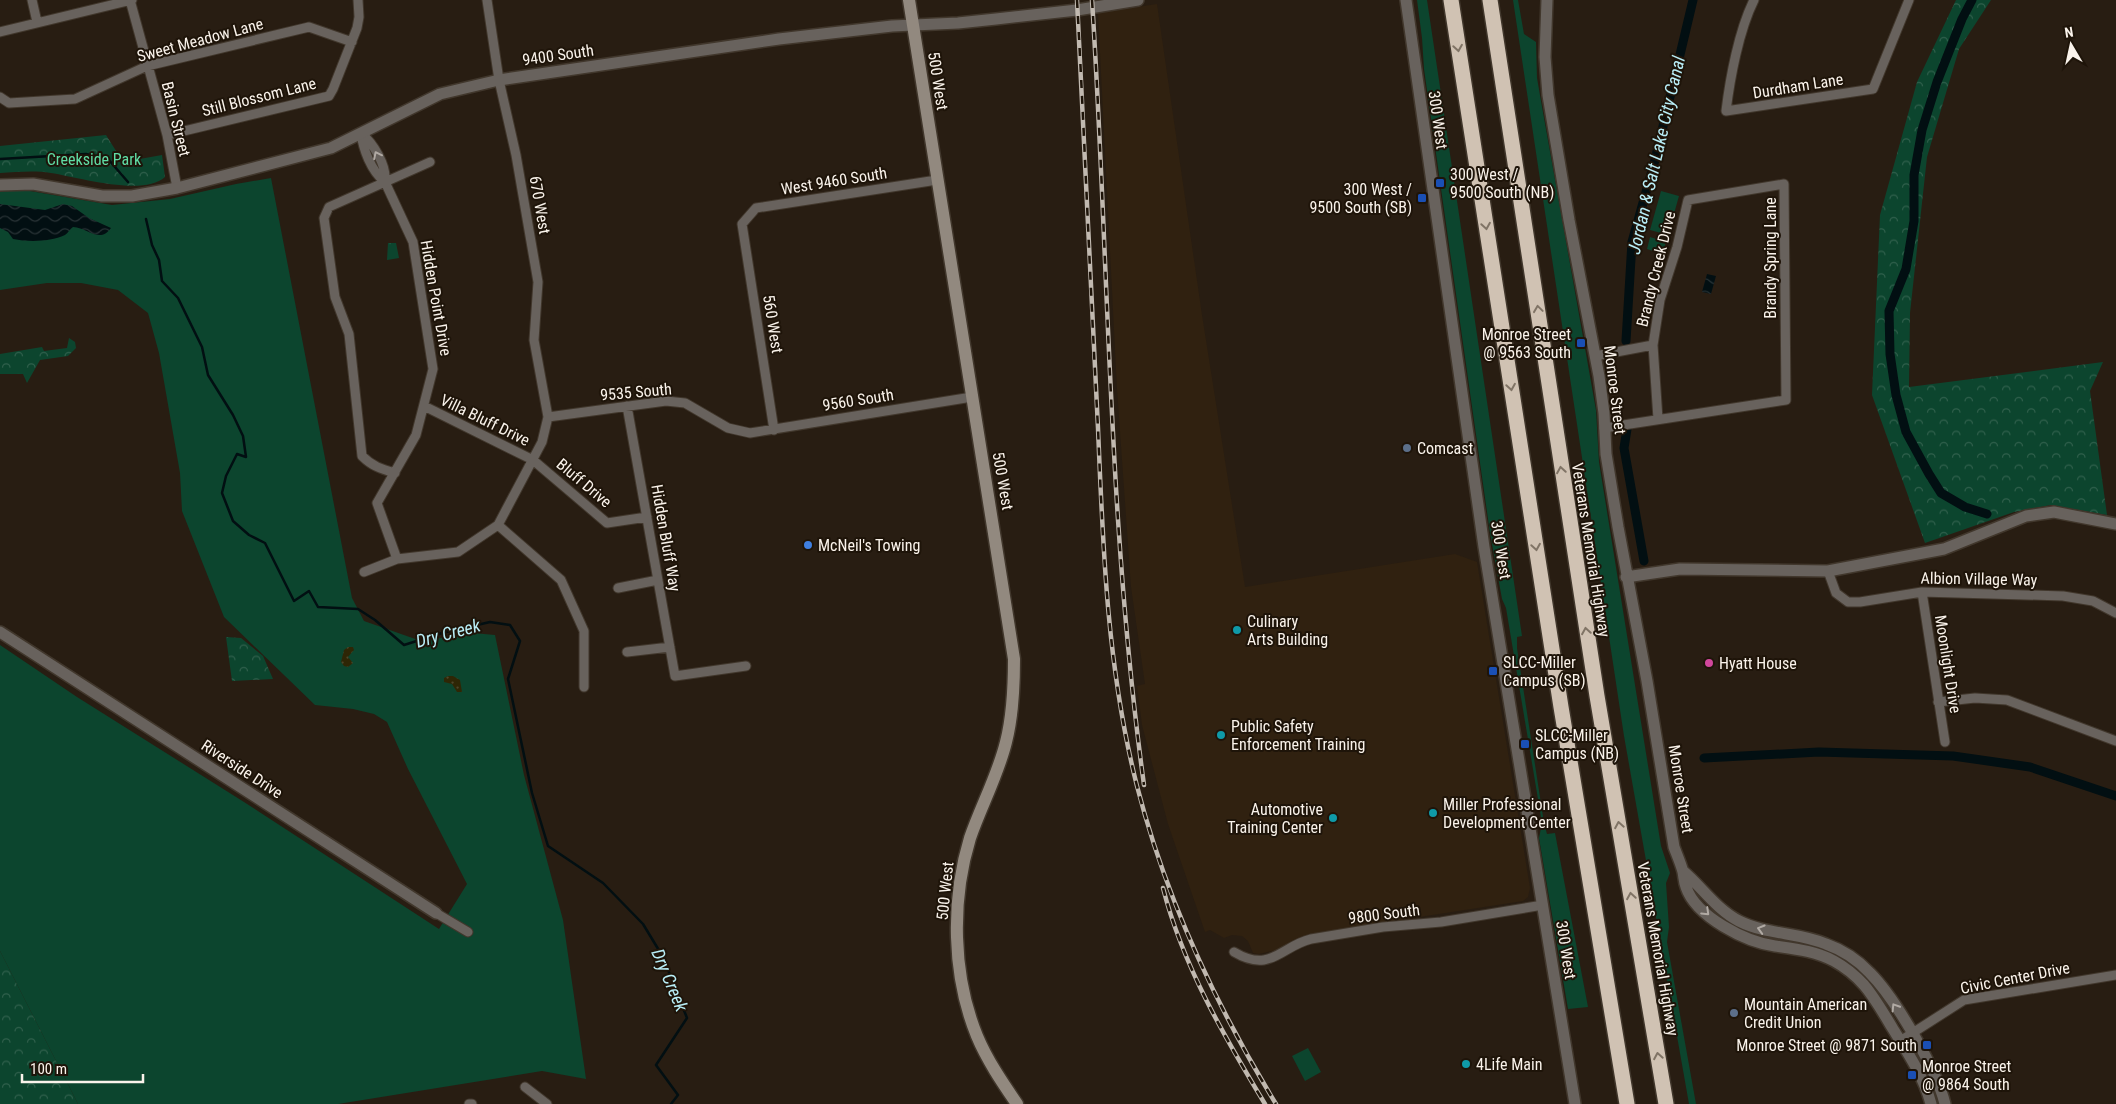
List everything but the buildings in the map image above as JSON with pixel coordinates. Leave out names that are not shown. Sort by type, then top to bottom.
[{"type":"highway","points":[[1451,0],[1560,697],[1627,1104]]},
{"type":"highway","name":"Veterans Memorial Highway","points":[[1490,0],[1511,129],[1558,452],[1666,1104]]},
{"type":"highway","points":[[1501,0],[1511,129]]},
{"type":"main road","name":"500 West","points":[[910,0],[937,180],[1012,642],[1014,686],[1006,743],[977,818],[963,866],[957,918],[959,962],[970,1018],[977,1037],[988,1060],[1017,1104]]},
{"type":"street","points":[[32,0],[37,22]]},
{"type":"street","points":[[0,32],[131,0]]},
{"type":"street","name":"Basin Street","points":[[131,0],[147,66],[167,135],[177,188]]},
{"type":"street","points":[[352,42],[359,18],[358,0]]},
{"type":"street","name":"670 West","points":[[487,0],[499,80],[516,155],[538,282],[534,340],[548,417]]},
{"type":"street","name":"9400 South","points":[[0,185],[33,184],[102,196],[132,196],[177,188],[331,148],[440,94],[499,80],[779,39],[892,26],[996,19],[1085,9],[1138,0]]},
{"type":"street","name":"300 West","points":[[1406,0],[1483,538],[1575,1104]]},
{"type":"street","name":"Monroe Street","points":[[1547,0],[1545,57],[1548,95],[1602,397],[1606,454],[1626,577],[1647,681],[1674,847],[1683,871],[1686,888],[1695,901],[1718,923],[1733,932],[1774,946],[1796,948],[1816,953],[1850,972],[1874,998],[1918,1071],[1931,1104]]},
{"type":"street","name":"Durdham Lane","points":[[1754,0],[1747,17],[1726,111],[1873,89],[1908,0]]},
{"type":"street","name":"Sweet Meadow Lane","points":[[0,97],[9,102],[75,99],[147,66],[309,27],[352,42]]},
{"type":"street","name":"Still Blossom Lane","points":[[167,135],[329,96],[352,42]]},
{"type":"street","name":"Hidden Point Drive","points":[[361,133],[363,145],[378,176],[384,182],[413,242],[433,368],[416,435],[377,503],[397,559]]},
{"type":"street","points":[[394,473],[370,464],[362,456],[350,334],[335,297],[324,218],[329,207],[430,162]]},
{"type":"street","name":"West 9460 South","points":[[742,224],[756,208],[937,180]]},
{"type":"street","name":"Brandy Spring Lane","points":[[1658,419],[1786,400],[1784,184],[1688,200]]},
{"type":"street","name":"Brandy Creek Drive","points":[[1658,419],[1653,345],[1660,300],[1677,247],[1688,200]]},
{"type":"street","name":"560 West","points":[[742,224],[774,430]]},
{"type":"street","name":"Brandy Creek Drive","points":[[1595,356],[1653,345]]},
{"type":"street","name":"9560 South","points":[[750,433],[972,397]]},
{"type":"street","name":"9535 South","points":[[548,417],[666,401],[685,403],[728,428],[750,433]]},
{"type":"street","name":"Villa Bluff Drive","points":[[424,406],[533,460]]},
{"type":"street","name":"Hidden Bluff Way","points":[[627,406],[675,676],[746,666]]},
{"type":"street","points":[[364,572],[397,559],[458,552],[498,525],[542,442],[548,417]]},
{"type":"street","points":[[1604,428],[1658,419]]},
{"type":"street","name":"Bluff Drive","points":[[533,460],[607,523],[647,517]]},
{"type":"street","points":[[1626,577],[1680,569],[1828,571],[1944,549],[2026,516],[2054,512],[2116,524]]},
{"type":"street","points":[[498,525],[561,580],[584,631],[584,687]]},
{"type":"street","name":"Albion Village Way","points":[[1828,571],[1836,593],[1848,602],[1860,602],[1922,592],[2063,596],[2093,601],[2116,613]]},
{"type":"street","points":[[618,588],[658,580]]},
{"type":"street","name":"Moonlight Drive","points":[[1922,592],[1945,742]]},
{"type":"street","name":"Riverside Drive","points":[[0,632],[468,932]]},
{"type":"street","points":[[627,652],[670,647]]},
{"type":"street","points":[[1938,702],[1974,698],[2007,700],[2116,741]]},
{"type":"street","name":"Monroe Street","points":[[1683,871],[1697,882],[1714,903],[1738,920],[1766,931],[1811,938],[1849,955],[1870,972],[1929,1062],[1945,1104]]},
{"type":"street","name":"9800 South","points":[[1234,952],[1244,958],[1256,960],[1278,956],[1311,939],[1383,927],[1440,922],[1543,905]]},
{"type":"street","name":"Civic Center Drive","points":[[1900,1041],[1964,1000],[2116,975]]},
{"type":"street","points":[[526,1087],[546,1104]]},
{"type":"shaded area","points":[[1157,4],[1202,315],[1245,587],[1455,554],[1477,562],[1530,888],[1528,897],[1523,901],[1309,934],[1292,941],[1280,949],[1259,954],[1253,953],[1248,941],[1242,936],[1232,935],[1224,938],[1210,930],[1205,932],[1168,824],[1142,725],[1137,686],[1145,684],[1131,587],[1117,389],[1098,13]]},
{"type":"green space","points":[[1417,0],[1427,0],[1522,636],[1517,637],[1517,648],[1544,823],[1547,834],[1555,833],[1588,1007],[1568,1009],[1539,838],[1542,823],[1506,608],[1502,599],[1490,533],[1424,69]]},
{"type":"green space","points":[[1513,0],[1518,0],[1524,34],[1536,42],[1537,78],[1596,410],[1599,462],[1661,846],[1670,873],[1666,883],[1669,927],[1667,942],[1696,1104],[1689,1104],[1624,736]]},
{"type":"green space","points":[[1956,0],[1991,0],[1959,49],[1927,157],[1910,313],[1909,387],[2103,362],[2090,391],[2107,515],[2051,505],[2014,512],[1925,543],[1872,395],[1880,215],[1917,82]]},
{"type":"green space","name":"Creekside Park","points":[[106,135],[123,162],[162,155],[165,177],[155,183],[126,186],[45,172],[0,173],[0,146]]},
{"type":"green space","points":[[271,178],[352,598],[364,621],[421,641],[473,633],[495,635],[524,775],[563,920],[586,1079],[542,1071],[338,1104],[78,1104],[0,951],[0,645],[77,697],[244,802],[439,929],[467,884],[408,769],[387,722],[374,714],[353,709],[315,705],[224,617],[182,511],[180,473],[159,353],[148,313],[118,290],[81,283],[47,283],[0,290],[0,191],[30,191],[112,205],[170,199]]},
{"type":"green space","points":[[1661,191],[1679,196],[1668,235],[1650,230]]},
{"type":"green space","points":[[1650,237],[1666,242],[1662,254],[1647,249]]},
{"type":"green space","points":[[388,243],[396,243],[399,258],[387,260]]},
{"type":"green space","points":[[69,338],[75,342],[76,348],[68,356],[40,360],[27,383],[23,374],[0,374],[0,354],[42,347],[44,351],[67,348]]},
{"type":"green space","points":[[226,637],[241,638],[263,656],[273,679],[232,681]]},
{"type":"green space","points":[[0,951],[78,1104],[0,1104]]},
{"type":"green space","points":[[1308,1048],[1321,1072],[1305,1081],[1292,1056]]},
{"type":"sand","points":[[348,647],[353,647],[354,650],[348,657],[353,663],[348,667],[344,666],[341,662],[344,650]]},
{"type":"sand","points":[[453,676],[460,680],[462,692],[457,692],[452,684],[444,682],[444,678]]},
{"type":"water","points":[[0,204],[45,210],[63,204],[72,206],[89,218],[111,228],[103,235],[73,227],[65,235],[53,239],[25,241],[13,239],[8,232],[0,228]]},
{"type":"water","points":[[1707,274],[1716,276],[1711,294],[1702,292]]},
{"type":"waterway","name":"Jordan & Salt Lake City Canal","points":[[1626,341],[1632,242],[1655,160],[1693,0]]},
{"type":"waterway","points":[[1972,0],[1962,19],[1937,82],[1922,130],[1914,175],[1914,221],[1906,269],[1889,311],[1890,354],[1896,395],[1906,432],[1929,474],[1941,493],[1965,507],[1987,514]]},
{"type":"waterway","name":"Dry Creek","points":[[0,159],[86,154],[108,159],[128,182]]},
{"type":"waterway","name":"Dry Creek","points":[[146,219],[152,245],[159,260],[162,281],[178,298],[202,347],[208,375],[233,415],[243,436],[246,457],[237,454],[226,476],[222,493],[233,521],[249,535],[265,543],[294,601],[309,591],[318,607],[358,609],[375,620],[404,645],[442,633],[490,622],[510,625],[520,641],[508,679],[532,793],[548,846],[603,883],[643,924],[663,957],[687,1018],[656,1065],[678,1095],[671,1104]]},
{"type":"waterway","name":"Jordan & Salt Lake City Canal","points":[[1627,429],[1624,448],[1644,561]]},
{"type":"waterway","name":"Jordan & Salt Lake City Canal","points":[[1704,758],[1819,752],[1953,756],[2030,767],[2116,796]]},
{"type":"railway","points":[[1077,0],[1108,608],[1119,697],[1127,742],[1137,786],[1162,869],[1194,950],[1233,1028],[1276,1104]]},
{"type":"railway","points":[[1092,0],[1116,491],[1132,687],[1144,785]]},
{"type":"railway","points":[[1163,888],[1171,917],[1193,973],[1220,1026],[1265,1104]]},
{"type":"place","name":"300 West / 9500 South (NB)","points":[[1440,183]]},
{"type":"place","name":"300 West / 9500 South (SB)","points":[[1422,198]]},
{"type":"place","name":"Monroe Street @ 9563 South","points":[[1581,343]]},
{"type":"place","name":"Comcast","points":[[1407,448]]},
{"type":"place","name":"McNeil's Towing","points":[[808,545]]},
{"type":"place","name":"Culinary Arts Building","points":[[1237,630]]},
{"type":"place","name":"Hyatt House","points":[[1709,663]]},
{"type":"place","name":"SLCC-Miller Campus (SB)","points":[[1493,671]]},
{"type":"place","name":"Public Safety Enforcement Training","points":[[1221,735]]},
{"type":"place","name":"SLCC-Miller Campus (NB)","points":[[1525,744]]},
{"type":"place","name":"Miller Professional Development Center","points":[[1433,813]]},
{"type":"place","name":"Automotive Training Center","points":[[1333,818]]},
{"type":"place","name":"Mountain American Credit Union","points":[[1734,1013]]},
{"type":"place","name":"Monroe Street @ 9871 South","points":[[1927,1045]]},
{"type":"place","name":"4Life Main","points":[[1466,1064]]},
{"type":"place","name":"Monroe Street @ 9864 South","points":[[1912,1075]]}]
